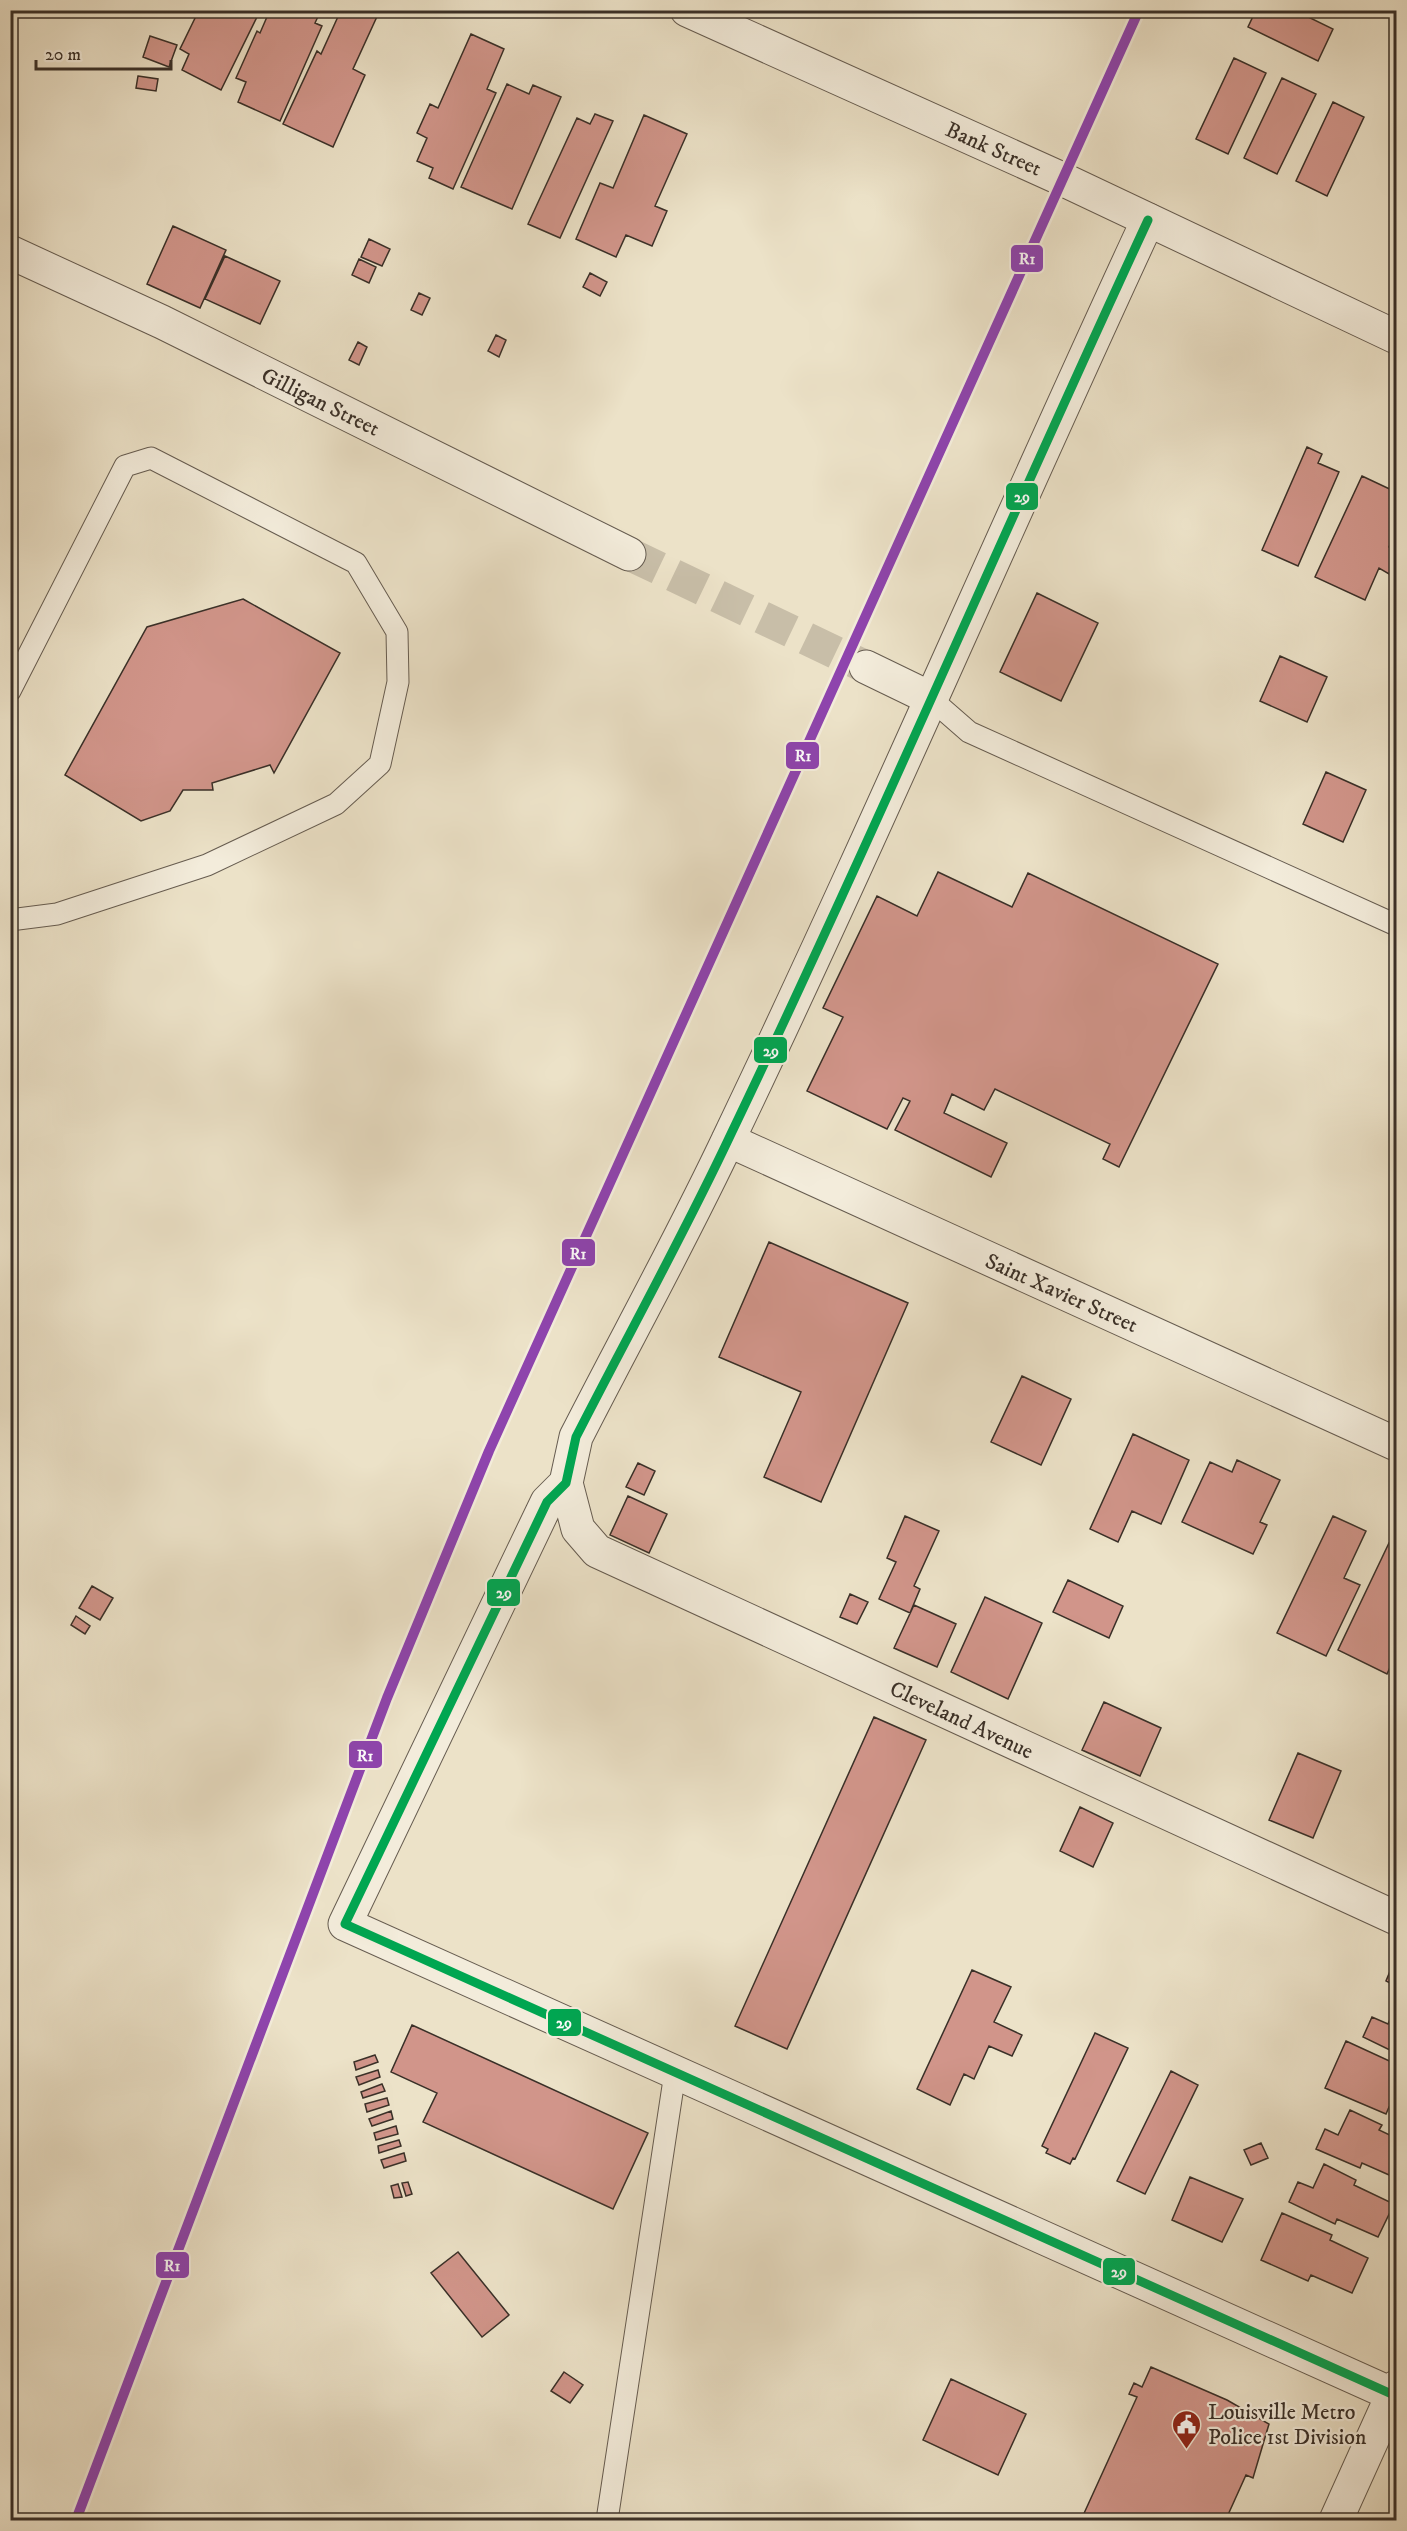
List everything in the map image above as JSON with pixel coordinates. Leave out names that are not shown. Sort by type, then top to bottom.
[{"type":"street","name":"Bank Street","points":[[687,10],[1395,330]]},
{"type":"street","points":[[1148,220],[807,974],[728,1140],[576,1437],[566,1483],[547,1502],[345,1924],[1333,2370],[1395,2392],[1336,2520]]},
{"type":"street","name":"Gilligan Street","points":[[10,252],[162,322],[629,554]]},
{"type":"street","points":[[866,667],[930,698]]},
{"type":"street","name":"Saint Xavier Street","points":[[728,1140],[1396,1444]]},
{"type":"street","name":"Cleveland Avenue","points":[[566,1483],[578,1529],[597,1551],[1396,1918]]},
{"type":"lane","points":[[10,690],[125,465],[151,458],[356,563],[397,632],[398,682],[380,764],[336,804],[207,864],[57,914],[10,920]]},
{"type":"lane","points":[[930,698],[969,732],[1396,925]]},
{"type":"lane","points":[[607,2520],[675,2073]]},
{"type":"building","points":[[199,10],[246,10],[257,17],[221,90],[182,70],[189,54],[180,49]]},
{"type":"building","points":[[270,10],[321,10],[315,23],[322,26],[280,121],[238,102],[246,82],[236,78],[257,31],[260,33]]},
{"type":"building","points":[[341,10],[380,10],[353,69],[365,75],[333,147],[283,124],[317,51],[321,54]]},
{"type":"building","points":[[1256,10],[1294,10],[1333,29],[1318,61],[1248,27]]},
{"type":"building","points":[[471,34],[504,49],[487,89],[496,93],[453,189],[429,178],[433,168],[417,161],[427,138],[417,133],[430,104],[438,108]]},
{"type":"building","points":[[150,36],[177,45],[169,67],[143,57]]},
{"type":"building","points":[[1234,58],[1266,73],[1228,154],[1196,139]]},
{"type":"building","points":[[138,76],[158,79],[156,91],[136,88]]},
{"type":"building","points":[[1282,78],[1316,94],[1277,174],[1244,158]]},
{"type":"building","points":[[507,84],[529,94],[533,85],[561,97],[512,209],[461,187]]},
{"type":"building","points":[[1333,102],[1364,117],[1327,196],[1296,181]]},
{"type":"building","points":[[595,114],[613,121],[560,238],[528,224],[577,118],[590,124]]},
{"type":"building","points":[[644,115],[687,134],[655,206],[667,211],[652,246],[626,235],[616,257],[576,239],[600,183],[613,188]]},
{"type":"building","points":[[173,226],[226,250],[200,308],[147,284]]},
{"type":"building","points":[[369,239],[390,249],[382,266],[361,257]]},
{"type":"building","points":[[225,256],[280,281],[260,324],[205,299]]},
{"type":"building","points":[[359,259],[376,267],[369,283],[352,275]]},
{"type":"building","points":[[590,273],[607,282],[600,296],[583,287]]},
{"type":"building","points":[[419,293],[430,298],[422,315],[411,310]]},
{"type":"building","points":[[496,335],[506,340],[499,357],[488,351]]},
{"type":"building","points":[[358,342],[367,347],[359,365],[349,360]]},
{"type":"building","points":[[1307,447],[1322,454],[1318,463],[1339,472],[1298,566],[1262,550]]},
{"type":"building","points":[[1362,476],[1396,492],[1396,531],[1389,547],[1396,551],[1396,557],[1389,574],[1379,568],[1365,600],[1315,577]]},
{"type":"building","points":[[1037,593],[1098,623],[1061,701],[1000,672]]},
{"type":"building","points":[[243,599],[340,653],[274,773],[270,765],[212,783],[213,790],[183,790],[170,811],[141,821],[65,775],[147,627]]},
{"type":"building","points":[[1280,656],[1327,677],[1307,722],[1260,701]]},
{"type":"building","points":[[1326,772],[1366,790],[1343,842],[1303,824]]},
{"type":"building","points":[[938,872],[1012,907],[1028,873],[1218,964],[1119,1167],[1103,1159],[1110,1144],[995,1089],[984,1110],[952,1094],[944,1113],[1007,1143],[991,1177],[895,1130],[910,1101],[903,1098],[887,1129],[807,1091],[843,1017],[823,1008],[877,896],[917,916]]},
{"type":"building","points":[[769,1242],[908,1303],[821,1502],[764,1477],[801,1392],[719,1357]]},
{"type":"building","points":[[1022,1376],[1071,1399],[1041,1465],[991,1442]]},
{"type":"building","points":[[1133,1434],[1189,1460],[1161,1524],[1132,1511],[1118,1542],[1090,1529]]},
{"type":"building","points":[[1237,1460],[1280,1480],[1260,1522],[1267,1525],[1253,1554],[1182,1522],[1210,1462],[1232,1472]]},
{"type":"building","points":[[638,1463],[655,1471],[644,1495],[626,1487]]},
{"type":"building","points":[[628,1496],[667,1514],[649,1553],[610,1535]]},
{"type":"building","points":[[905,1516],[939,1531],[914,1586],[920,1589],[910,1613],[879,1599],[896,1562],[887,1558]]},
{"type":"building","points":[[1333,1516],[1366,1531],[1344,1578],[1360,1585],[1326,1656],[1277,1633]]},
{"type":"building","points":[[1389,1543],[1396,1546],[1396,1654],[1387,1674],[1338,1650]]},
{"type":"building","points":[[1068,1580],[1123,1606],[1109,1638],[1053,1612]]},
{"type":"building","points":[[92,1586],[113,1598],[100,1620],[79,1608]]},
{"type":"building","points":[[850,1594],[868,1602],[857,1624],[840,1617]]},
{"type":"building","points":[[985,1597],[1042,1623],[1008,1699],[951,1672]]},
{"type":"building","points":[[914,1605],[956,1624],[937,1667],[894,1648]]},
{"type":"building","points":[[76,1616],[90,1626],[85,1634],[71,1625]]},
{"type":"building","points":[[1104,1702],[1161,1728],[1140,1776],[1082,1750]]},
{"type":"building","points":[[874,1717],[926,1740],[787,2049],[735,2026]]},
{"type":"building","points":[[1298,1753],[1341,1771],[1313,1838],[1269,1820]]},
{"type":"building","points":[[1080,1807],[1113,1823],[1093,1867],[1060,1851]]},
{"type":"building","points":[[1396,1957],[1396,1986],[1386,1981]]},
{"type":"building","points":[[972,1970],[1011,1987],[994,2022],[1022,2035],[1012,2056],[989,2046],[974,2079],[964,2074],[950,2105],[917,2089]]},
{"type":"building","points":[[1396,2005],[1396,2053],[1363,2037],[1372,2017],[1388,2024]]},
{"type":"building","points":[[412,2025],[648,2133],[613,2209],[423,2122],[437,2093],[391,2072]]},
{"type":"building","points":[[1095,2033],[1128,2048],[1075,2159],[1073,2158],[1070,2164],[1046,2153],[1048,2149],[1042,2146]]},
{"type":"building","points":[[1346,2041],[1396,2064],[1396,2111],[1389,2107],[1386,2114],[1325,2088]]},
{"type":"building","points":[[375,2055],[378,2062],[356,2070],[354,2062]]},
{"type":"building","points":[[378,2070],[380,2077],[359,2085],[356,2077]]},
{"type":"building","points":[[1171,2071],[1198,2085],[1145,2194],[1117,2181]]},
{"type":"building","points":[[382,2084],[385,2091],[363,2098],[361,2092]]},
{"type":"building","points":[[387,2098],[389,2105],[367,2112],[365,2104]]},
{"type":"building","points":[[1350,2110],[1382,2125],[1379,2130],[1396,2138],[1396,2178],[1362,2163],[1360,2168],[1316,2149],[1325,2129],[1338,2135]]},
{"type":"building","points":[[391,2111],[393,2119],[372,2126],[369,2119]]},
{"type":"building","points":[[396,2126],[398,2134],[376,2140],[374,2133]]},
{"type":"building","points":[[399,2140],[401,2146],[379,2153],[378,2146]]},
{"type":"building","points":[[1261,2143],[1268,2158],[1251,2165],[1244,2150]]},
{"type":"building","points":[[404,2153],[406,2161],[384,2168],[381,2160]]},
{"type":"building","points":[[1324,2164],[1356,2180],[1354,2185],[1394,2204],[1378,2237],[1337,2219],[1335,2224],[1289,2202],[1298,2182],[1313,2188]]},
{"type":"building","points":[[1190,2177],[1243,2199],[1222,2242],[1172,2220]]},
{"type":"building","points":[[408,2182],[412,2194],[406,2196],[402,2183]]},
{"type":"building","points":[[398,2184],[402,2197],[394,2198],[391,2186]]},
{"type":"building","points":[[1282,2213],[1332,2235],[1330,2240],[1368,2258],[1352,2293],[1311,2275],[1308,2281],[1261,2260]]},
{"type":"building","points":[[458,2252],[509,2315],[482,2337],[431,2273]]},
{"type":"building","name":"Louisville Metro Police 1st Division","points":[[1151,2367],[1227,2400],[1269,2424],[1253,2478],[1246,2475],[1227,2517],[1220,2514],[1217,2520],[1081,2520],[1137,2397],[1129,2394],[1134,2383],[1142,2387]]},
{"type":"building","points":[[564,2372],[583,2385],[570,2403],[551,2391]]},
{"type":"building","points":[[951,2379],[1026,2414],[998,2475],[923,2440]]},
{"type":"tunnel","points":[[629,554],[866,667]]},
{"type":"transit line","name":"R1","points":[[76,2520],[387,1698],[489,1451],[1139,10]]},
{"type":"transit line","name":"29","points":[[1148,220],[784,1022],[693,1212],[576,1437],[566,1483],[547,1502],[345,1924],[1396,2396]]},
{"type":"place","name":"Louisville Metro Police 1st Division","points":[[1187,2450]]}]
